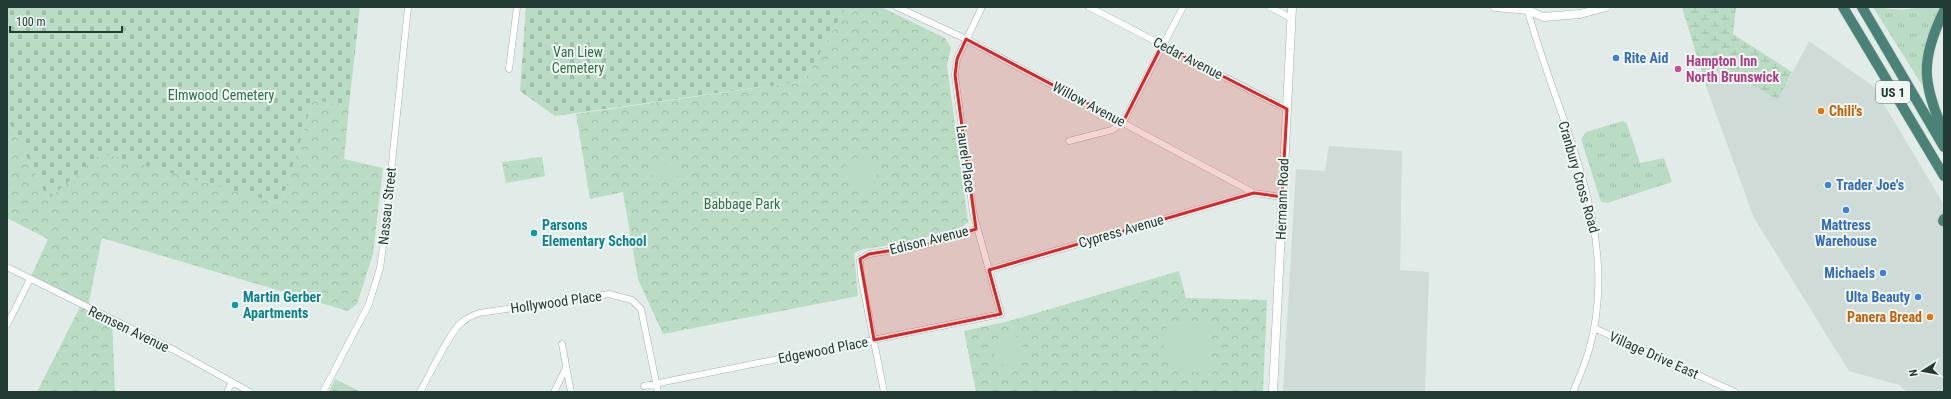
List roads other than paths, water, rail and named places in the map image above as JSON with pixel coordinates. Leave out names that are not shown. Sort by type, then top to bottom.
[{"type":"highway","name":"US 1","points":[[1843,7],[1944,176]]},
{"type":"highway","name":"US 1","points":[[1862,7],[1944,147]]},
{"type":"highway","points":[[1944,11],[1931,42],[1926,70],[1930,97],[1944,132]]},
{"type":"street","name":"Nassau Street","points":[[323,392],[369,304],[380,268],[408,7]]},
{"type":"street","points":[[509,69],[517,7]]},
{"type":"street","name":"Willow Avenue","points":[[897,7],[966,39],[1254,192],[1282,197]]},
{"type":"street","name":"Laurel Place","points":[[982,7],[957,59],[955,75],[976,228],[1001,314]]},
{"type":"street","name":"Cedar Avenue","points":[[1089,7],[1287,109]]},
{"type":"street","points":[[1069,141],[1112,130],[1123,122],[1162,44],[1183,7]]},
{"type":"street","points":[[1270,7],[1291,18]]},
{"type":"street","name":"Hermann Road","points":[[1273,392],[1292,7]]},
{"type":"street","points":[[1495,7],[1529,8],[1543,17],[1580,14],[1606,7]]},
{"type":"street","name":"Cranbury Cross Road","points":[[1529,8],[1585,185],[1597,241],[1599,285],[1594,328],[1590,350],[1572,392]]},
{"type":"street","name":"Cypress Avenue","points":[[988,270],[1254,192]]},
{"type":"street","name":"Edison Avenue","points":[[874,340],[861,276],[860,258],[869,254],[925,245],[976,228]]},
{"type":"street","name":"Remsen Avenue","points":[[7,267],[176,352],[250,392]]},
{"type":"street","points":[[7,324],[30,279]]},
{"type":"street","name":"Hollywood Place","points":[[420,392],[453,332],[461,322],[478,312],[609,294],[632,300],[637,304],[643,314],[656,383]]},
{"type":"street","name":"Edgewood Place","points":[[644,386],[1001,314]]},
{"type":"street","name":"Village Drive East","points":[[1594,328],[1735,392]]},
{"type":"street","points":[[874,340],[884,392]]},
{"type":"street","points":[[562,344],[571,392]]},
{"type":"street","points":[[554,392],[566,368]]},
{"type":"street","points":[[227,392],[232,382]]},
{"type":"street","points":[[656,383],[658,392]]},
{"type":"place","name":"Rite Aid","points":[[1616,58]]},
{"type":"place","name":"Hampton Inn North Brunswick","points":[[1678,69]]},
{"type":"place","name":"Chili's","points":[[1821,111]]},
{"type":"place","name":"Trader Joe's","points":[[1828,185]]},
{"type":"place","name":"Mattress Warehouse","points":[[1846,210]]},
{"type":"place","name":"Parsons Elementary School","points":[[534,233]]},
{"type":"place","name":"Michaels","points":[[1883,273]]},
{"type":"place","name":"Ulta Beauty","points":[[1918,297]]},
{"type":"place","name":"Martin Gerber Apartments","points":[[235,305]]},
{"type":"place","name":"Panera Bread","points":[[1930,317]]},
{"type":"park label","name":"Van Liew Cemetery","points":[[578,60]]},
{"type":"park label","name":"Elmwood Cemetery","points":[[221,95]]},
{"type":"park label","name":"Babbage Park","points":[[742,204]]}]
